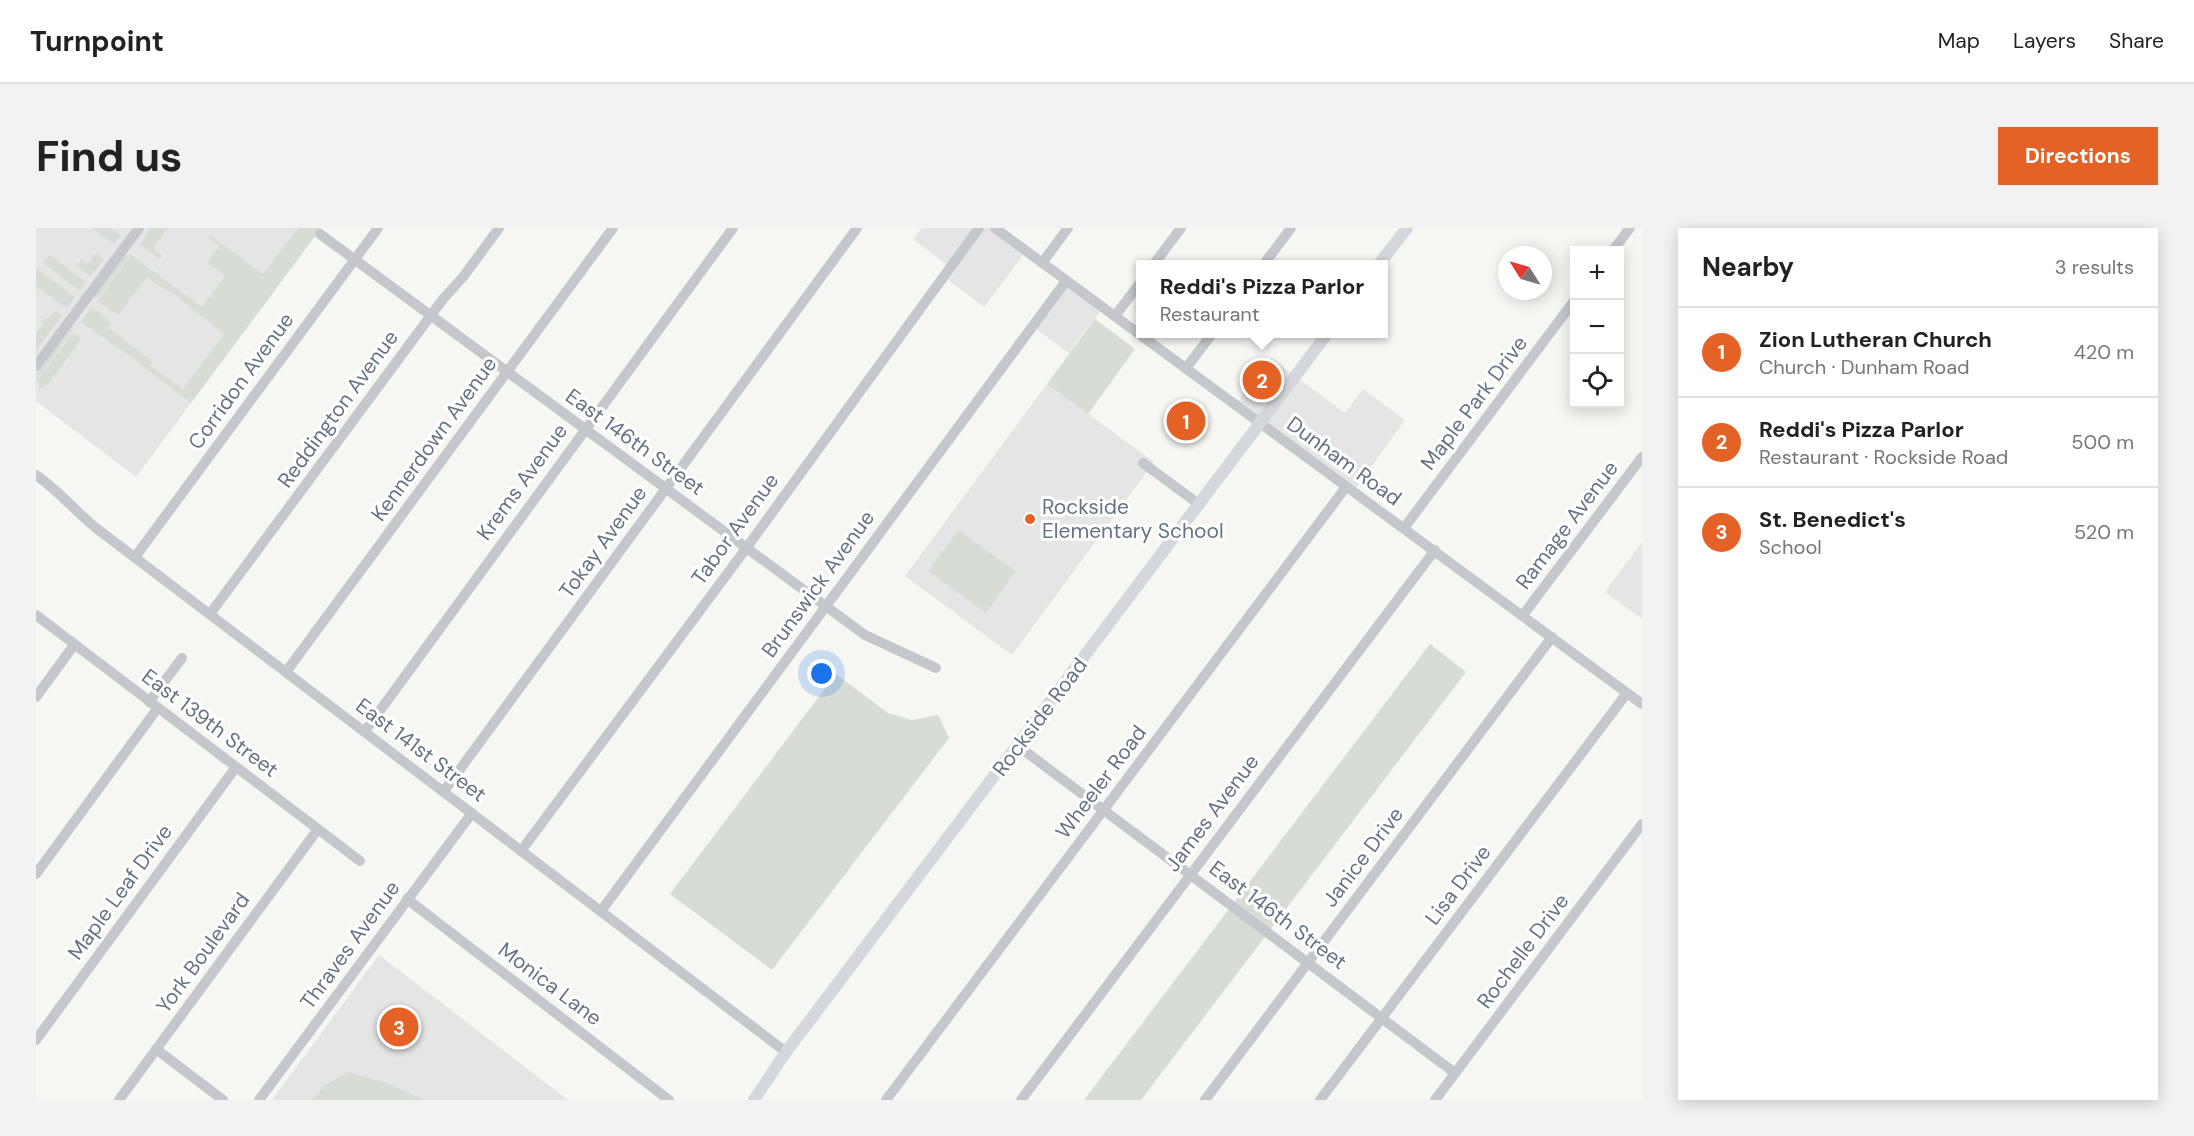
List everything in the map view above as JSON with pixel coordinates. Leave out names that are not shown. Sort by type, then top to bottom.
[{"type":"main road","points":[[1382,260],[1407,228]]},
{"type":"main road","name":"Rockside Road","points":[[759,1098],[786,1052],[1200,505],[1323,338]]},
{"type":"street","points":[[36,366],[139,228]]},
{"type":"street","name":"Corridon Avenue","points":[[135,557],[378,228]]},
{"type":"street","name":"Reddington Avenue","points":[[210,614],[431,315],[500,228]]},
{"type":"street","name":"Kennerdown Avenue","points":[[286,672],[613,228]]},
{"type":"street","name":"Krems Avenue","points":[[365,731],[733,228]]},
{"type":"street","name":"Tokay Avenue","points":[[444,791],[856,228]]},
{"type":"street","name":"Tabor Avenue","points":[[521,850],[746,548],[979,228]]},
{"type":"street","name":"Dunham Road","points":[[995,228],[1136,331]]},
{"type":"street","points":[[1042,263],[1068,228]]},
{"type":"street","points":[[1157,260],[1181,228]]},
{"type":"street","points":[[1267,260],[1291,228]]},
{"type":"street","points":[[1616,246],[1630,228]]},
{"type":"street","name":"East 146th Street","points":[[320,234],[865,635],[936,668]]},
{"type":"street","name":"Brunswick Avenue","points":[[601,911],[1066,281]]},
{"type":"street","points":[[1115,316],[1136,288]]},
{"type":"street","name":"Maple Park Drive","points":[[1404,528],[1570,308]]},
{"type":"street","name":"Dunham Road","points":[[1145,338],[1642,704]]},
{"type":"street","points":[[1186,368],[1208,338]]},
{"type":"street","name":"Ramage Avenue","points":[[1523,615],[1642,457]]},
{"type":"street","points":[[1143,464],[1200,505]]},
{"type":"street","name":"East 141st Street","points":[[36,475],[58,492],[83,518],[786,1052]]},
{"type":"street","name":"Wheeler Road","points":[[886,1100],[1346,487]]},
{"type":"street","name":"James Avenue","points":[[1021,1100],[1434,550]]},
{"type":"street","name":"East 139th Street","points":[[36,615],[360,861]]},
{"type":"street","name":"Janice Drive","points":[[1205,1100],[1552,637]]},
{"type":"street","points":[[36,698],[74,645]]},
{"type":"street","points":[[36,874],[153,705],[182,658]]},
{"type":"street","name":"Lisa Drive","points":[[1320,1100],[1627,693]]},
{"type":"street","name":"East 146th Street","points":[[1018,746],[1455,1073]]},
{"type":"street","name":"Maple Leaf Drive","points":[[36,1040],[236,767]]},
{"type":"street","name":"Thraves Avenue","points":[[259,1100],[472,813]]},
{"type":"street","name":"Rochelle Drive","points":[[1435,1100],[1642,824]]},
{"type":"street","name":"York Boulevard","points":[[119,1100],[318,829]]},
{"type":"street","name":"Monica Lane","points":[[407,899],[669,1100]]},
{"type":"street","points":[[156,1049],[224,1100]]},
{"type":"shaded area","points":[[36,228],[321,228],[136,477],[36,401]]},
{"type":"shaded area","points":[[92,228],[110,228],[121,236],[114,244]]},
{"type":"shaded area","points":[[151,228],[168,228],[154,246],[162,256],[159,259],[140,244]]},
{"type":"shaded area","points":[[298,228],[321,228],[191,403],[81,322],[92,307],[111,322],[109,328],[153,362],[150,366],[183,389],[224,334],[170,291],[168,292],[147,277],[118,315],[97,301],[131,255],[202,307],[225,276],[207,262],[220,246],[208,237],[211,236],[263,274]]},
{"type":"shaded area","points":[[922,228],[994,228],[1026,251],[984,307],[943,276],[950,267],[913,239]]},
{"type":"shaded area","points":[[96,253],[104,259],[90,277],[77,265],[82,259],[88,264]]},
{"type":"shaded area","points":[[130,254],[96,299],[94,296],[124,256]]},
{"type":"shaded area","points":[[50,255],[86,282],[80,291],[43,263]]},
{"type":"shaded area","points":[[36,268],[75,297],[67,308],[36,286]]},
{"type":"shaded area","points":[[1066,281],[1103,307],[1069,353],[1032,326]]},
{"type":"shaded area","points":[[56,311],[62,315],[36,350],[36,333],[44,323],[42,320],[49,318]]},
{"type":"shaded area","points":[[1095,319],[1135,349],[1088,414],[1047,384]]},
{"type":"shaded area","points":[[73,329],[36,380],[36,375],[69,330]]},
{"type":"shaded area","points":[[73,333],[79,334],[80,341],[48,384],[39,389],[39,384],[36,382]]},
{"type":"shaded area","points":[[1271,358],[1345,413],[1363,389],[1405,420],[1353,492],[1234,407]]},
{"type":"shaded area","name":"Rockside Elementary School","points":[[1047,384],[1154,462],[1012,655],[905,576]]},
{"type":"shaded area","points":[[958,530],[1016,571],[986,613],[928,571]]},
{"type":"shaded area","points":[[1642,542],[1642,619],[1605,592]]},
{"type":"shaded area","points":[[1430,644],[1466,672],[1141,1100],[1084,1100]]},
{"type":"shaded area","points":[[836,674],[888,713],[912,720],[938,715],[949,738],[772,970],[670,894]]},
{"type":"shaded area","points":[[379,955],[568,1100],[272,1100]]},
{"type":"shaded area","points":[[348,1072],[387,1083],[424,1100],[312,1100],[324,1086]]},
{"type":"place","name":"Reddi's Pizza Parlor","points":[[1262,380]]},
{"type":"place","name":"Zion Lutheran Church","points":[[1186,421]]},
{"type":"place","name":"Rockside Elementary School","points":[[1030,519]]},
{"type":"place","name":"St. Benedict's","points":[[399,1027]]}]
